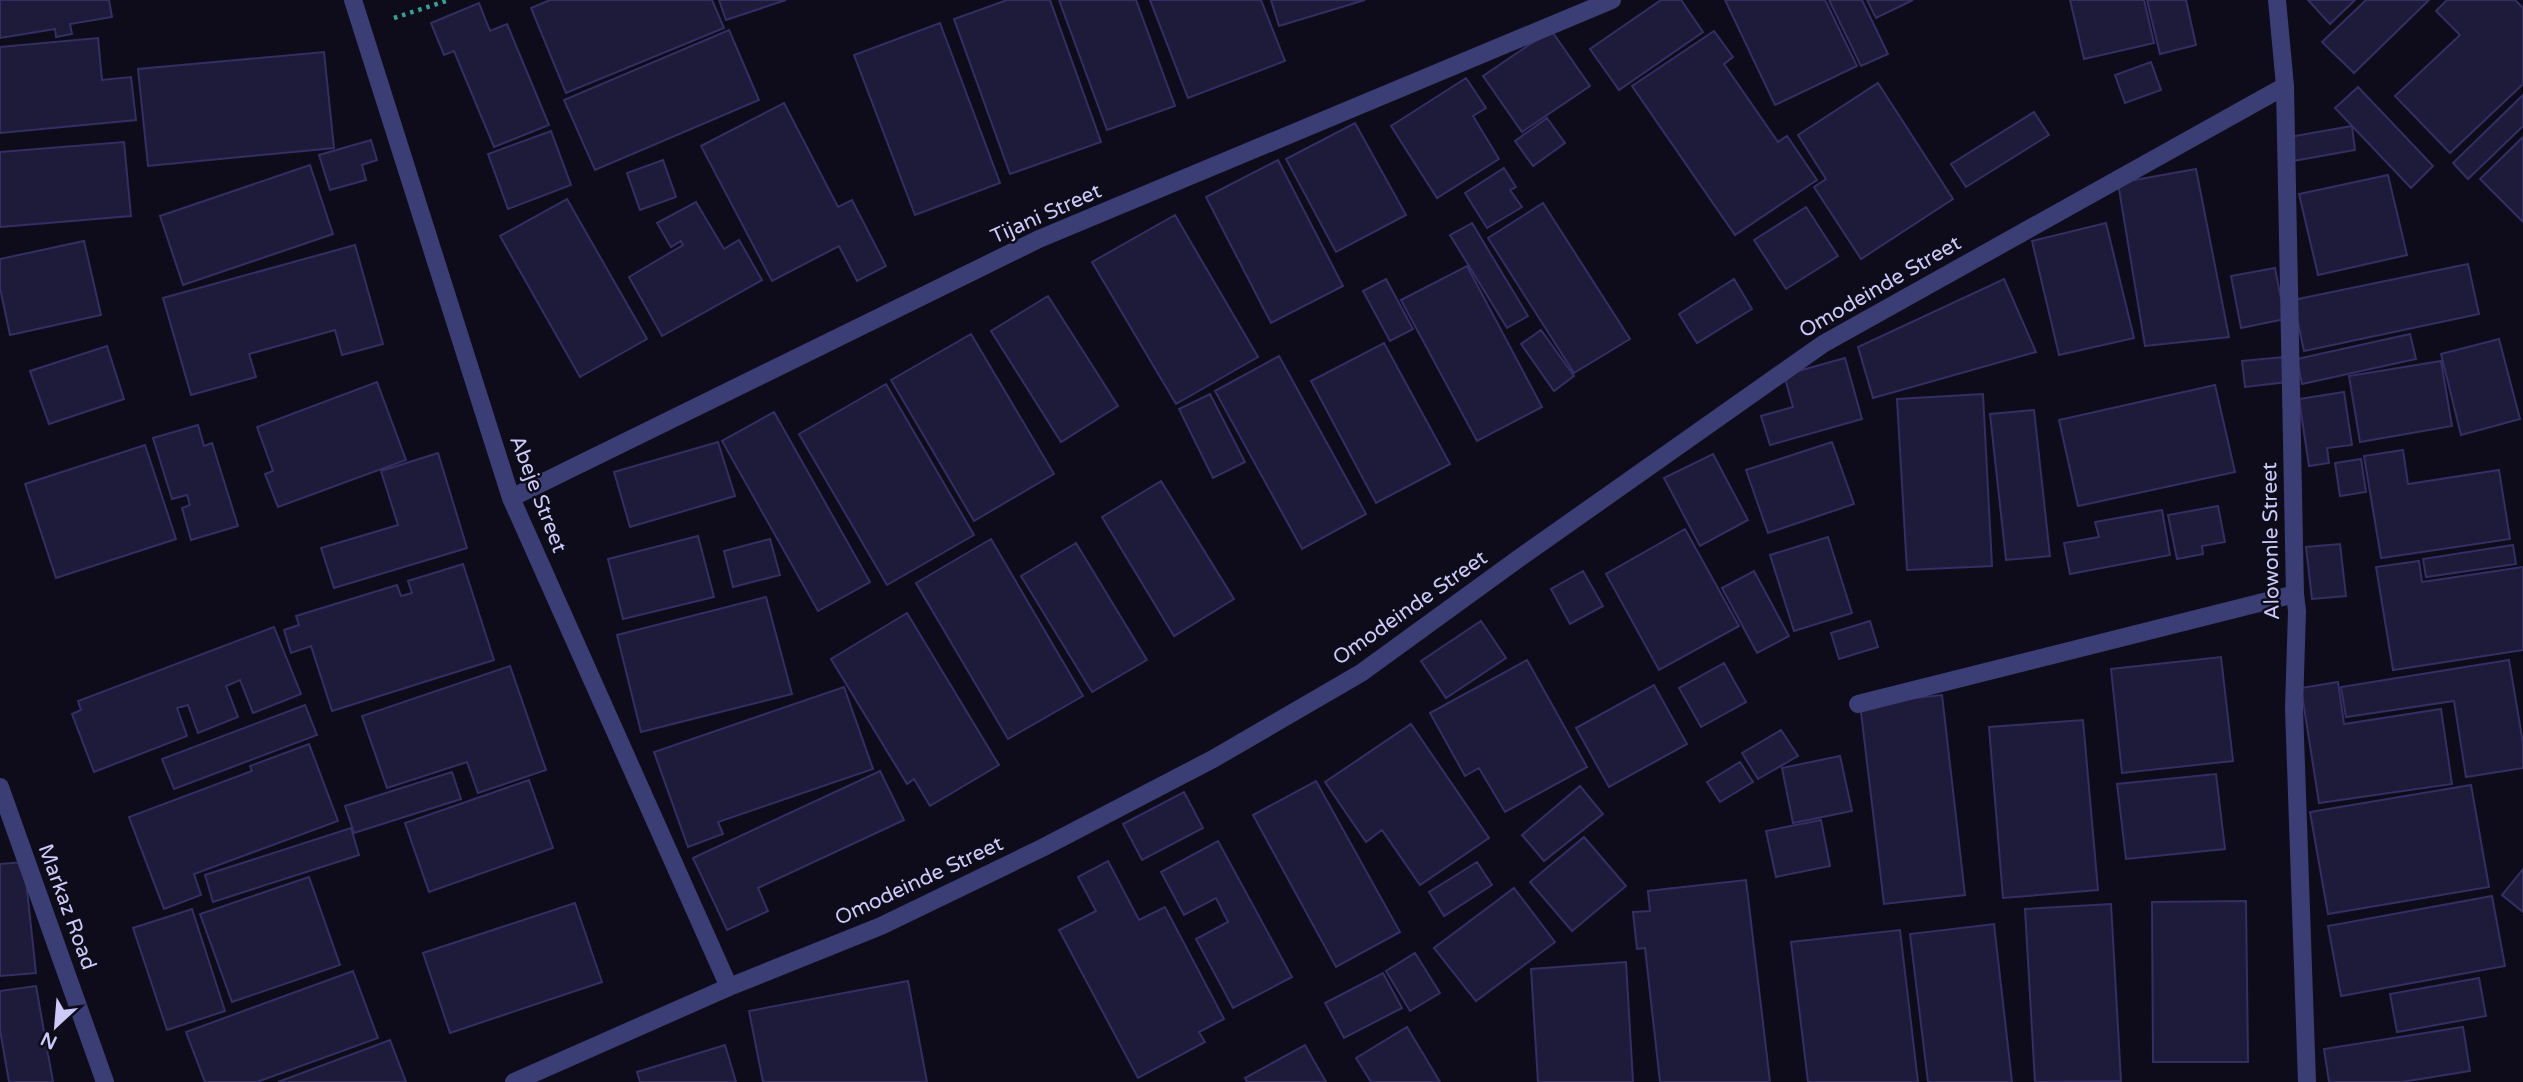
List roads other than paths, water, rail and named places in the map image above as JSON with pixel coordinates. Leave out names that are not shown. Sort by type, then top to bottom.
[{"type":"street","name":"Abeje Street","points":[[353,0],[511,498],[729,987]]},
{"type":"street","name":"Tijani Street","points":[[511,498],[1039,239],[1612,0]]},
{"type":"street","name":"Alowonle Street","points":[[2277,0],[2285,86],[2297,611],[2294,708],[2308,1082]]},
{"type":"street","name":"Omodeinde Street","points":[[514,1082],[729,987],[881,926],[1042,848],[1213,759],[1350,680],[1823,344],[2285,86]]},
{"type":"street","points":[[1858,704],[2295,594]]},
{"type":"street","name":"Markaz Road","points":[[0,787],[105,1082]]}]
